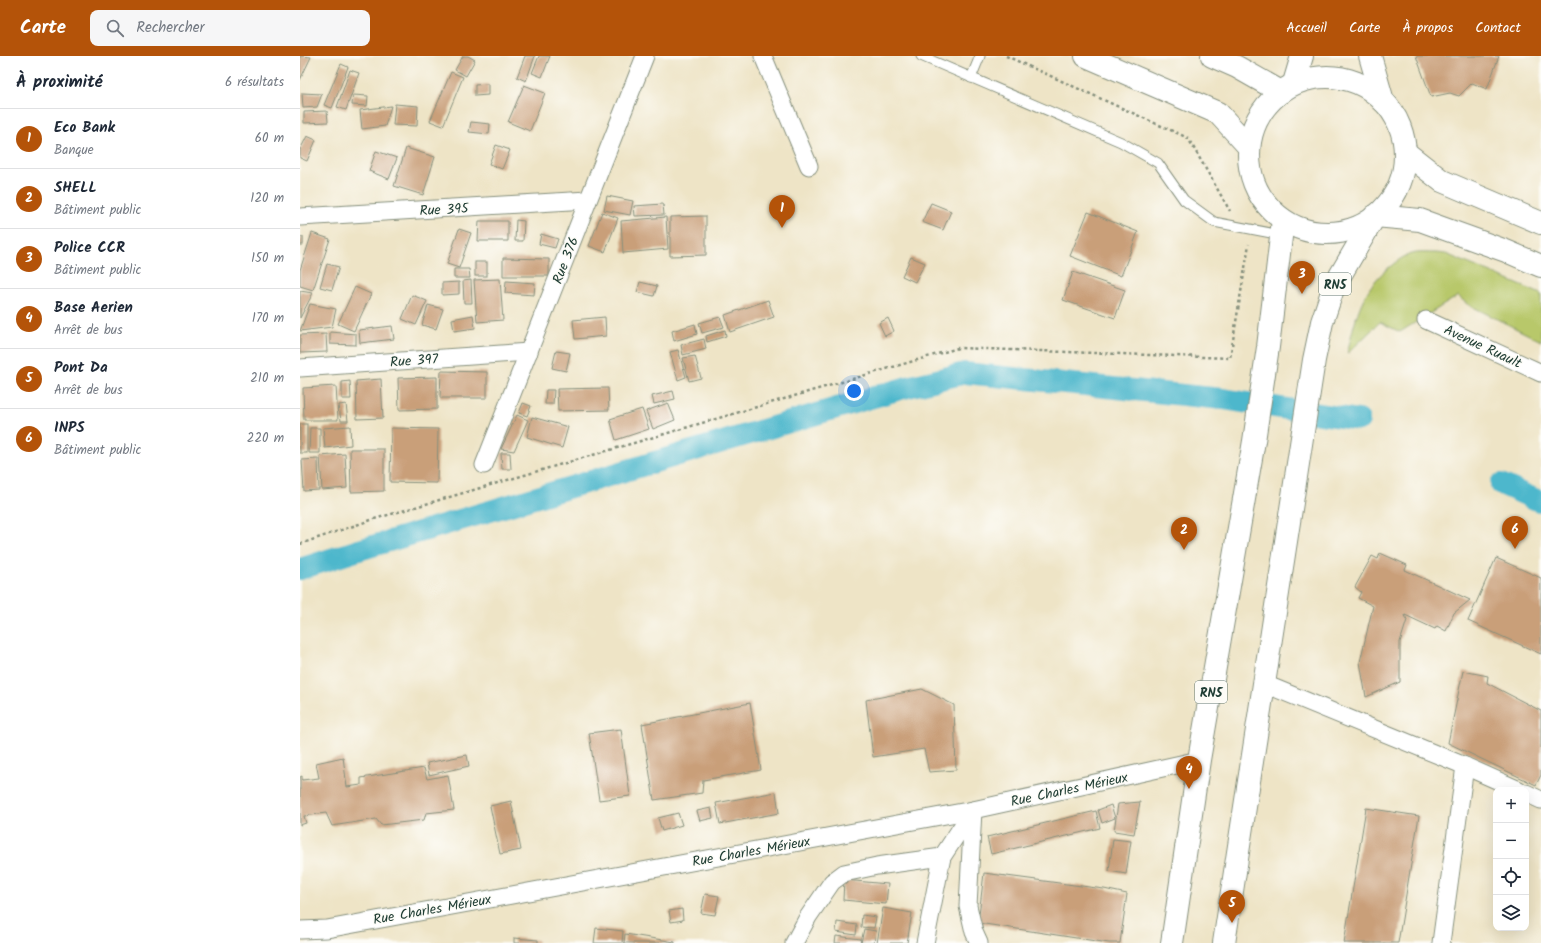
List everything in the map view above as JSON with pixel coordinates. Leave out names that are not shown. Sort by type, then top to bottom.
[{"type":"main road","points":[[1086,56],[1218,113],[1249,147]]},
{"type":"main road","points":[[1212,56],[1287,87],[1320,74],[1347,79],[1369,89],[1383,101],[1394,116],[1402,133],[1405,152],[1403,170],[1398,188],[1388,203],[1375,216],[1353,228],[1329,233],[1282,228],[1256,188],[1250,168],[1249,147],[1254,126],[1266,107],[1287,87],[1302,56]]},
{"type":"main road","points":[[1370,56],[1383,101]]},
{"type":"main road","points":[[1405,152],[1442,181],[1541,223]]},
{"type":"main road","points":[[1375,216],[1420,220],[1506,251],[1541,266]]},
{"type":"main road","name":"RN5","points":[[1224,943],[1314,360],[1322,322],[1334,286],[1375,216]]},
{"type":"main road","name":"RN5","points":[[1172,943],[1199,760],[1254,441],[1268,346],[1282,228]]},
{"type":"street","name":"Rue 376","points":[[484,465],[645,56]]},
{"type":"street","points":[[763,56],[809,166]]},
{"type":"street","name":"Rue 395","points":[[300,217],[588,200]]},
{"type":"street","name":"Avenue Ruault","points":[[1426,320],[1541,373]]},
{"type":"street","name":"Rue 397","points":[[300,368],[529,352]]},
{"type":"street","points":[[1265,684],[1465,766],[1512,787]]},
{"type":"street","name":"Rue Charles Mérieux","points":[[300,930],[327,929],[974,810],[1199,760]]},
{"type":"street","points":[[1441,943],[1465,766]]},
{"type":"street","points":[[1529,794],[1541,800]]},
{"type":"street","points":[[925,943],[942,857],[974,810]]},
{"type":"street","points":[[974,810],[968,906],[974,932],[979,943]]},
{"type":"street","points":[[794,943],[808,917],[832,882],[844,873],[877,866],[942,857]]},
{"type":"lane","points":[[920,56],[1121,142],[1158,163],[1184,200],[1214,222],[1240,228],[1282,228]]},
{"type":"lane","points":[[971,78],[980,56]]},
{"type":"path","points":[[300,544],[371,520],[958,348],[1230,358],[1249,243],[1188,138],[1006,56]]},
{"type":"green space","points":[[1417,253],[1446,254],[1541,294],[1541,341],[1467,304],[1458,296],[1400,332],[1380,322],[1347,354],[1356,319],[1364,298],[1378,278],[1395,262],[1407,255]]},
{"type":"building","points":[[300,56],[311,57],[300,80]]},
{"type":"building","points":[[463,56],[468,56],[475,60],[466,76],[455,70]]},
{"type":"building","points":[[525,56],[535,56],[526,81],[517,77]]},
{"type":"building","points":[[539,56],[550,56],[542,77],[532,73]]},
{"type":"building","points":[[1416,56],[1499,56],[1487,89],[1472,83],[1459,96],[1450,93],[1431,97]]},
{"type":"building","points":[[341,64],[348,67],[332,108],[324,105]]},
{"type":"building","points":[[350,70],[359,73],[346,110],[337,107]]},
{"type":"building","points":[[451,72],[463,77],[443,126],[430,121]]},
{"type":"building","points":[[488,84],[488,95],[475,96],[475,85]]},
{"type":"building","points":[[524,85],[545,93],[530,131],[508,122]]},
{"type":"building","points":[[302,93],[322,94],[317,107],[303,108]]},
{"type":"building","points":[[353,95],[368,96],[367,106],[352,105]]},
{"type":"building","points":[[395,104],[418,106],[417,126],[393,125]]},
{"type":"building","points":[[391,106],[385,126],[362,129],[360,110]]},
{"type":"building","points":[[327,111],[328,122],[304,123],[304,112]]},
{"type":"building","points":[[471,122],[490,124],[489,134],[469,132]]},
{"type":"building","points":[[307,136],[316,140],[307,161],[300,158],[300,150]]},
{"type":"building","points":[[496,145],[510,150],[502,169],[489,164]]},
{"type":"building","points":[[406,148],[435,157],[423,195],[394,186]]},
{"type":"building","points":[[376,151],[397,158],[389,179],[369,171]]},
{"type":"building","points":[[607,196],[633,201],[630,215],[604,210]]},
{"type":"building","points":[[931,203],[951,211],[943,230],[922,222]]},
{"type":"building","points":[[663,204],[664,215],[635,216],[634,206]]},
{"type":"building","points":[[602,212],[618,218],[605,252],[589,246]]},
{"type":"building","points":[[1088,212],[1138,232],[1121,276],[1070,256]]},
{"type":"building","points":[[706,216],[706,255],[670,256],[670,217]]},
{"type":"building","points":[[666,217],[668,249],[623,253],[621,221]]},
{"type":"building","points":[[516,220],[524,221],[523,241],[515,241]]},
{"type":"building","points":[[479,221],[508,221],[508,241],[478,241]]},
{"type":"building","points":[[459,229],[471,233],[459,268],[447,264]]},
{"type":"building","points":[[312,233],[330,239],[313,290],[300,286],[300,270]]},
{"type":"building","points":[[541,234],[558,239],[555,248],[539,244]]},
{"type":"building","points":[[300,237],[303,237],[303,245],[300,245]]},
{"type":"building","points":[[911,257],[925,263],[915,282],[902,276]]},
{"type":"building","points":[[503,258],[549,259],[549,276],[503,276]]},
{"type":"building","points":[[475,262],[487,262],[487,276],[475,276]]},
{"type":"building","points":[[327,264],[339,267],[332,290],[320,287]]},
{"type":"building","points":[[454,269],[469,269],[470,278],[454,278]]},
{"type":"building","points":[[1073,272],[1125,290],[1115,318],[1063,300]]},
{"type":"building","points":[[500,279],[503,320],[477,322],[474,280]]},
{"type":"building","points":[[471,280],[472,303],[464,303],[463,281]]},
{"type":"building","points":[[506,281],[535,283],[534,295],[505,293]]},
{"type":"building","points":[[459,282],[459,294],[442,295],[442,283]]},
{"type":"building","points":[[640,282],[657,286],[654,296],[637,292]]},
{"type":"building","points":[[355,287],[371,294],[354,331],[338,324]]},
{"type":"building","points":[[300,291],[313,293],[300,318]]},
{"type":"building","points":[[412,295],[427,301],[416,325],[402,319]]},
{"type":"building","points":[[768,300],[774,317],[730,332],[725,315]]},
{"type":"building","points":[[310,304],[336,309],[332,327],[300,331]]},
{"type":"building","points":[[428,305],[443,309],[436,329],[422,325]]},
{"type":"building","points":[[473,315],[475,328],[454,331],[452,319]]},
{"type":"building","points":[[605,317],[606,336],[575,339],[573,320]]},
{"type":"building","points":[[720,317],[724,327],[702,333],[699,323]]},
{"type":"building","points":[[888,318],[894,331],[885,336],[879,323]]},
{"type":"building","points":[[695,324],[697,334],[674,341],[672,331]]},
{"type":"building","points":[[392,326],[394,339],[360,343],[359,330]]},
{"type":"building","points":[[725,330],[726,336],[707,342],[706,336]]},
{"type":"building","points":[[330,332],[356,334],[356,345],[330,344]]},
{"type":"building","points":[[326,334],[327,352],[300,353],[300,335]]},
{"type":"building","points":[[704,339],[706,349],[683,355],[681,345]]},
{"type":"building","points":[[678,350],[686,377],[678,380],[670,352]]},
{"type":"building","points":[[556,351],[570,353],[566,371],[552,368]]},
{"type":"building","points":[[695,356],[701,378],[689,381],[683,358]]},
{"type":"building","points":[[441,371],[487,372],[487,398],[440,398]]},
{"type":"building","points":[[437,377],[437,409],[399,410],[398,378]]},
{"type":"building","points":[[381,379],[383,418],[357,419],[356,381]]},
{"type":"building","points":[[350,381],[351,399],[342,399],[342,382]]},
{"type":"building","points":[[336,386],[338,420],[304,420],[303,388]]},
{"type":"building","points":[[608,388],[609,410],[558,411],[557,389]]},
{"type":"building","points":[[546,390],[554,390],[553,404],[545,404]]},
{"type":"building","points":[[673,391],[675,399],[654,404],[652,396]]},
{"type":"building","points":[[523,403],[531,406],[527,416],[519,413]]},
{"type":"building","points":[[668,403],[675,420],[653,429],[646,411]]},
{"type":"building","points":[[346,404],[348,421],[341,421],[339,405]]},
{"type":"building","points":[[642,409],[649,429],[616,440],[610,419]]},
{"type":"building","points":[[517,415],[528,420],[514,451],[501,449]]},
{"type":"building","points":[[532,417],[568,427],[562,448],[527,437]]},
{"type":"building","points":[[300,424],[307,424],[307,453],[300,453]]},
{"type":"building","points":[[350,426],[351,445],[325,448],[323,428]]},
{"type":"building","points":[[310,428],[320,428],[320,453],[309,453]]},
{"type":"building","points":[[391,428],[438,429],[437,483],[390,482]]},
{"type":"building","points":[[350,449],[384,449],[384,491],[351,492]]},
{"type":"building","points":[[501,453],[510,453],[511,469],[502,469]]},
{"type":"building","points":[[345,454],[347,488],[322,490],[320,456]]},
{"type":"building","points":[[318,459],[319,490],[304,491],[302,460]]},
{"type":"building","points":[[1380,553],[1407,565],[1405,570],[1470,600],[1454,613],[1446,631],[1437,626],[1435,629],[1405,615],[1407,620],[1400,642],[1400,682],[1366,697],[1360,662],[1373,606],[1358,598],[1361,592],[1355,587],[1372,556],[1378,559]]},
{"type":"building","points":[[1496,558],[1541,578],[1541,654],[1468,621]]},
{"type":"building","points":[[1463,671],[1488,676],[1487,683],[1541,711],[1541,775],[1536,785],[1448,743]]},
{"type":"building","points":[[922,689],[954,705],[956,770],[929,772],[924,749],[873,757],[866,700]]},
{"type":"building","points":[[750,703],[761,770],[703,780],[702,793],[654,800],[642,724]]},
{"type":"building","points":[[621,729],[630,796],[599,800],[589,733]]},
{"type":"building","points":[[467,755],[469,766],[429,775],[427,763]]},
{"type":"building","points":[[343,757],[347,787],[361,785],[361,778],[424,768],[427,779],[448,775],[454,810],[426,813],[424,820],[381,825],[376,819],[332,826],[326,813],[304,816],[306,823],[300,825],[300,777],[302,776],[302,780],[319,778],[316,763]]},
{"type":"building","points":[[776,792],[779,813],[720,824],[716,803]]},
{"type":"building","points":[[511,801],[521,850],[500,854],[490,806]]},
{"type":"building","points":[[1140,802],[1134,834],[1114,831],[1118,804]]},
{"type":"building","points":[[1111,805],[1115,818],[1102,823],[1098,810]]},
{"type":"building","points":[[711,808],[713,818],[700,821],[697,811]]},
{"type":"building","points":[[1366,808],[1419,816],[1398,943],[1344,943]]},
{"type":"building","points":[[1096,811],[1100,828],[991,854],[987,837]]},
{"type":"building","points":[[678,813],[682,825],[662,831],[658,818]]},
{"type":"building","points":[[1113,839],[1131,841],[1126,874],[1109,871]]},
{"type":"building","points":[[984,873],[1104,889],[1127,894],[1120,943],[1109,943],[978,923]]},
{"type":"building","points":[[844,880],[888,884],[886,904],[843,900]]},
{"type":"building","points":[[705,894],[719,896],[715,915],[701,913]]},
{"type":"building","points":[[883,908],[912,913],[907,943],[877,943]]},
{"type":"building","points":[[682,909],[683,920],[671,922],[669,911]]},
{"type":"building","points":[[862,915],[876,917],[874,928],[861,927]]},
{"type":"building","points":[[837,922],[857,925],[856,935],[836,932]]},
{"type":"building","points":[[596,928],[623,931],[622,943],[594,943]]},
{"type":"building","points":[[864,929],[876,931],[874,943],[861,943]]},
{"type":"building","points":[[625,934],[675,942],[675,943],[624,943]]},
{"type":"building","points":[[836,936],[861,939],[860,943],[835,943]]},
{"type":"building","points":[[514,938],[538,940],[538,943],[514,943]]},
{"type":"waterway","points":[[300,569],[359,550],[904,388],[965,373],[1223,399],[1359,420]]},
{"type":"waterway","points":[[1501,484],[1539,501]]},
{"type":"place","name":"Eco Bank","points":[[782,228]]},
{"type":"place","name":"Police CCR","points":[[1302,294]]},
{"type":"place","name":"INPS","points":[[1515,549]]},
{"type":"place","name":"SHELL","points":[[1184,550]]},
{"type":"place","name":"Base Aerien","points":[[1189,789]]},
{"type":"place","name":"Pont Da","points":[[1232,923]]}]
